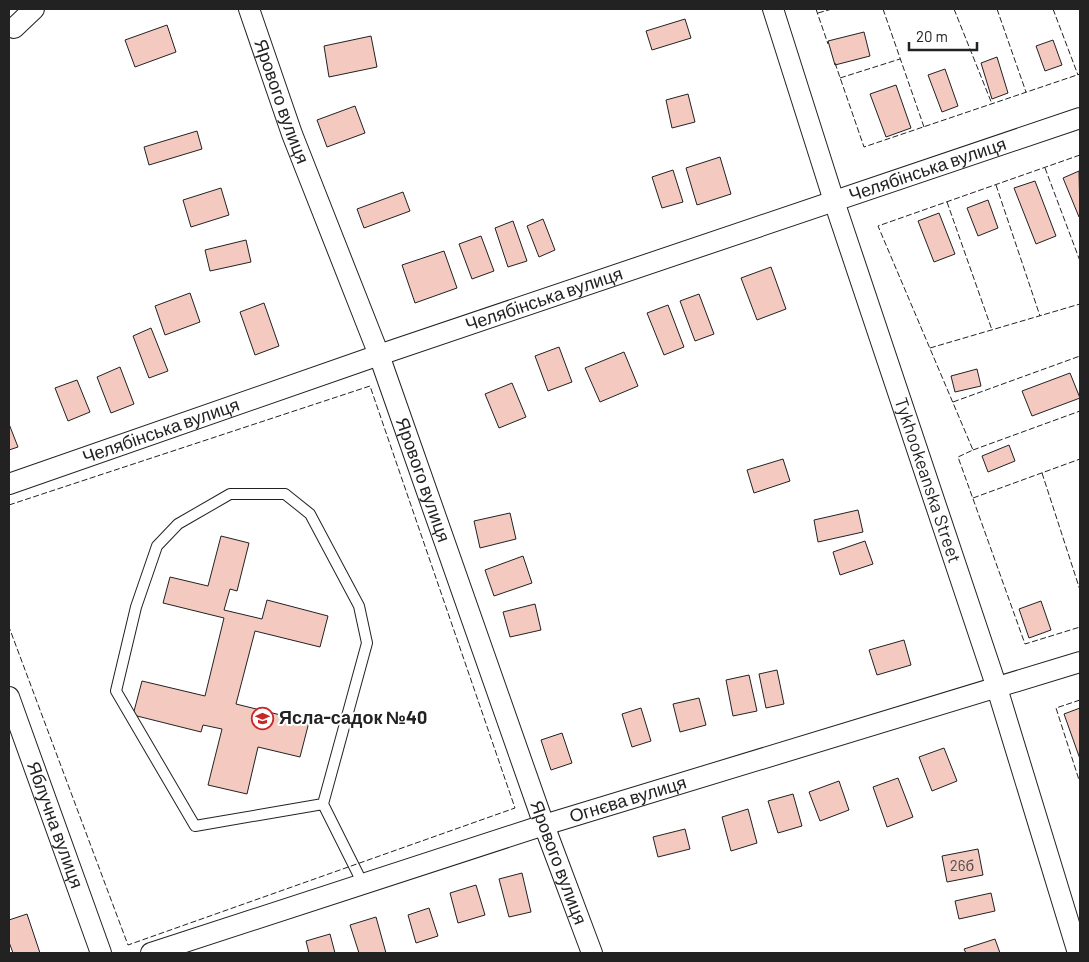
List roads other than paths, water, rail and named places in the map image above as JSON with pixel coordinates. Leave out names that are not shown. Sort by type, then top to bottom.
[{"type":"street","points":[[14,28],[34,9]]},
{"type":"street","name":"Ярового вулиця","points":[[249,9],[292,134],[379,355],[544,825],[592,953]]},
{"type":"street","name":"Tykhookeanska Street","points":[[773,9],[834,201],[997,688],[1078,953]]},
{"type":"street","name":"Челябінська вулиця","points":[[9,484],[379,355],[1080,118]]},
{"type":"street","name":"Огнєва вулиця","points":[[151,953],[544,825],[1080,662]]},
{"type":"street","name":"Яблучна вулиця","points":[[9,697],[100,953]]},
{"type":"lane","points":[[323,804],[195,826],[116,691],[136,607],[157,546],[178,524],[230,494],[285,494],[310,514],[359,606],[367,643],[323,804],[363,884]]},
{"type":"place","name":"Ясла-садок №40","points":[[263,718]]}]
